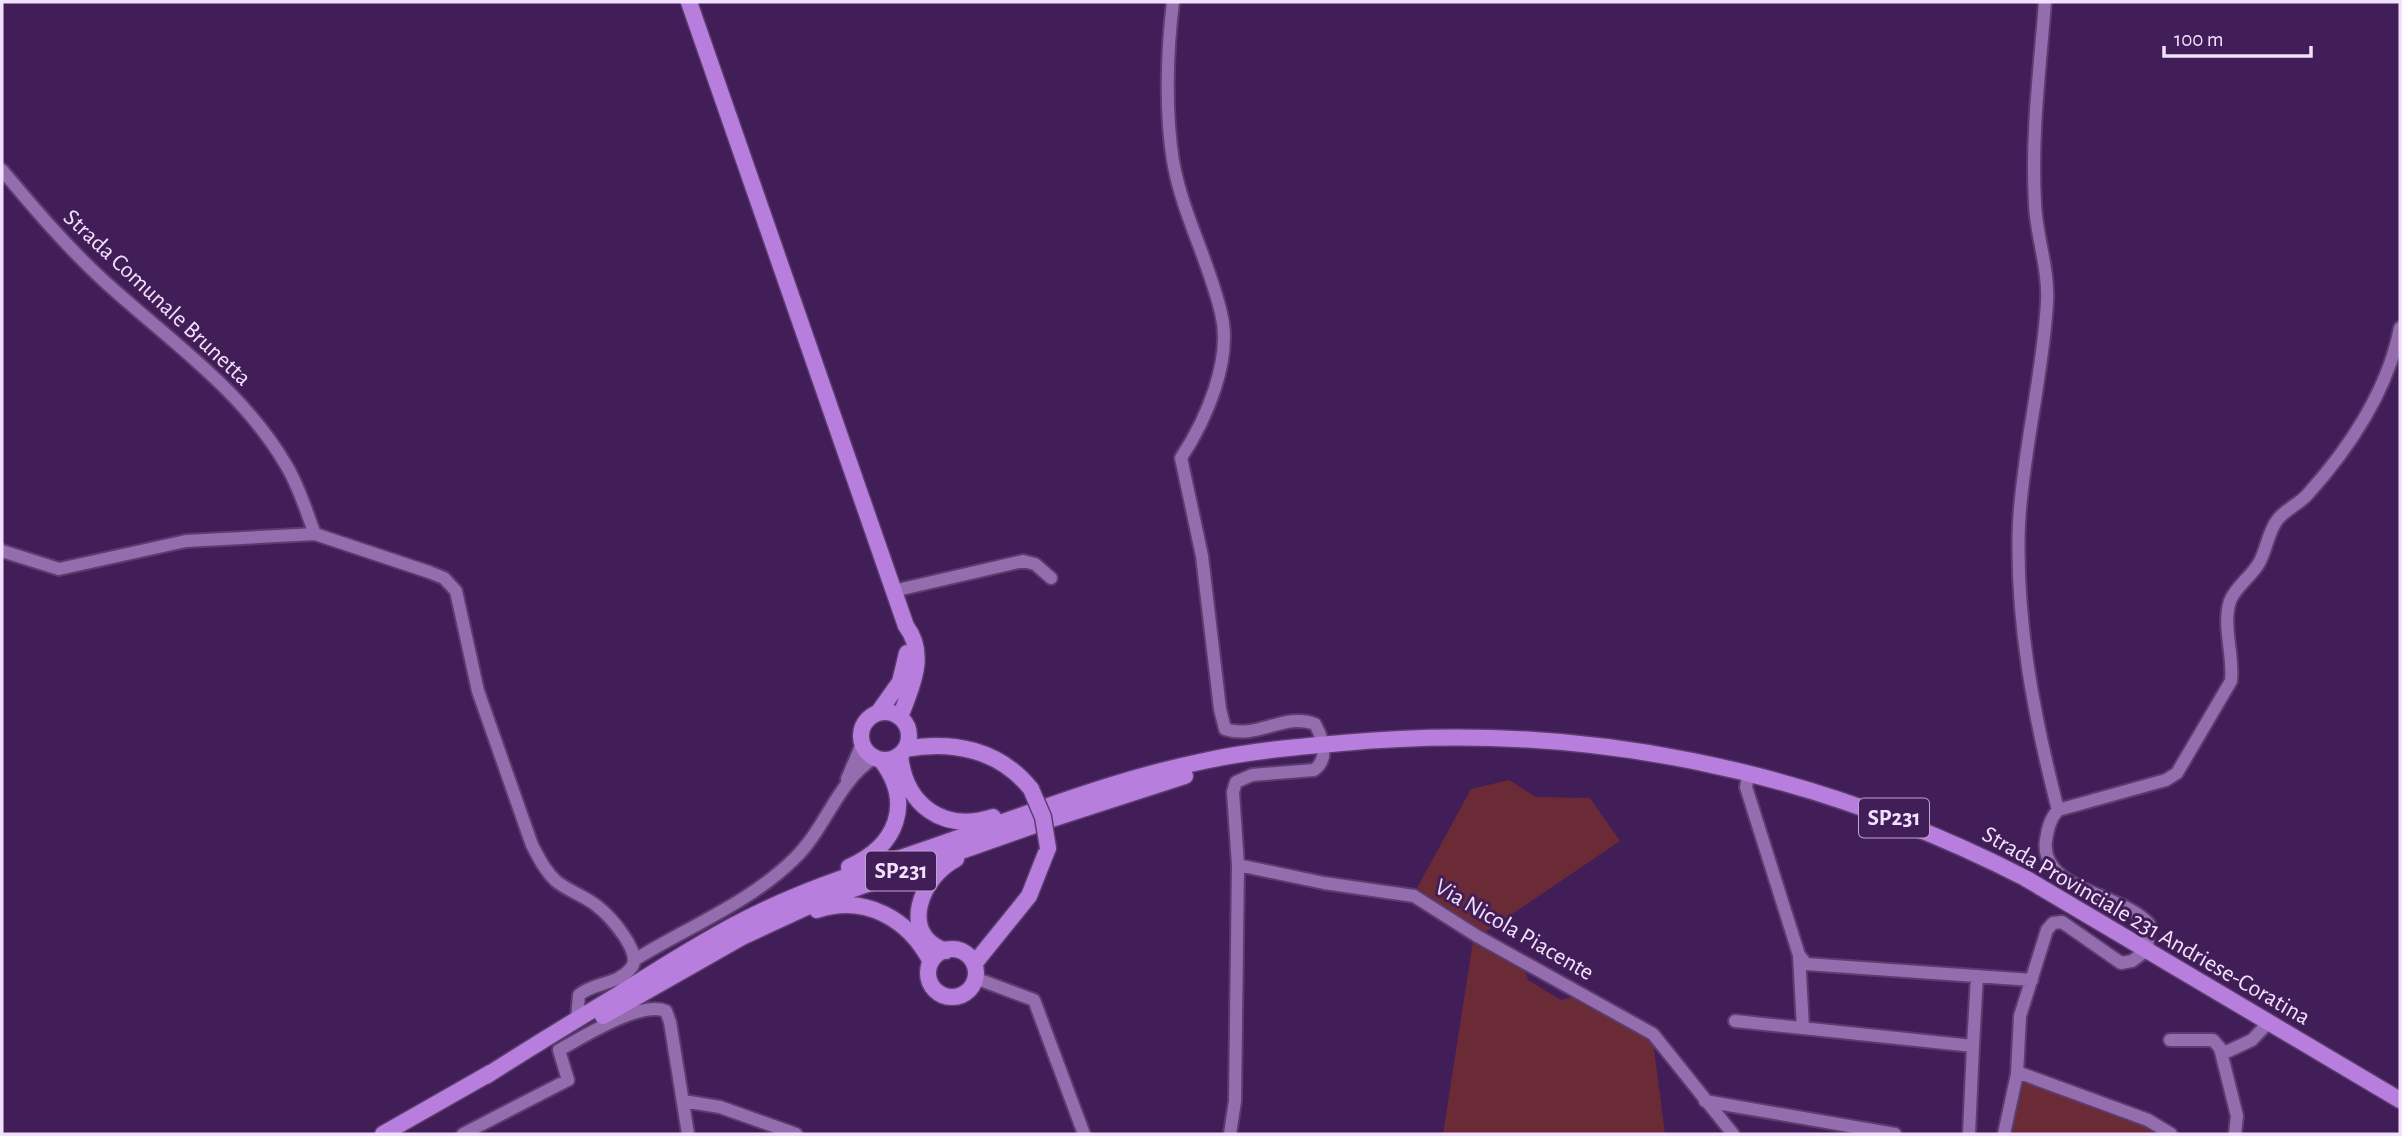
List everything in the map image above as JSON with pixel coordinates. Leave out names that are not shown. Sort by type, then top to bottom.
[{"type":"main road","points":[[689,2],[911,634],[917,665],[903,721],[909,737],[902,752],[905,783],[927,810],[955,820],[986,819],[1100,780],[1157,772]]},
{"type":"main road","points":[[637,983],[691,942],[724,923],[789,891],[852,866],[878,851],[894,826],[898,813],[894,782],[862,744],[862,729],[865,722],[878,713],[893,694],[905,671],[906,626]]},
{"type":"main road","points":[[668,978],[819,909],[843,905],[865,907],[898,921],[919,940],[931,962],[929,977],[936,991],[951,997],[966,993],[972,971],[1029,896],[1048,848],[1043,817],[1031,789],[997,758],[945,746],[889,713],[878,713]]},
{"type":"main road","name":"Strada Provinciale 231 Andriese-Coratina","points":[[486,1076],[713,936],[790,898],[988,827],[1157,772],[1266,750],[1431,736],[1550,740],[1645,750],[1749,772],[1879,811],[2025,878],[2400,1100]]},
{"type":"main road","name":"Strada Provinciale 231 Andriese-Coratina","points":[[383,1134],[768,924],[822,900],[1124,795],[1206,770],[1324,744]]},
{"type":"main road","points":[[877,759],[902,752],[945,746]]},
{"type":"main road","points":[[972,971],[946,951],[933,945],[924,935],[919,912],[921,896],[943,865],[1124,795]]},
{"type":"main road","points":[[931,962],[946,951]]},
{"type":"street","points":[[1174,2],[1167,49],[1173,159],[1222,314],[1223,342],[1211,403],[1181,458],[1202,555],[1220,709],[1225,729],[1239,734],[1301,719],[1315,724],[1324,744],[1320,764],[1314,770],[1252,775],[1236,782],[1233,792],[1238,865],[1235,1101],[1230,1134]]},
{"type":"street","points":[[2045,2],[2034,171],[2035,206],[2044,248],[2048,300],[2019,520],[2018,574],[2037,726],[2058,810]]},
{"type":"street","name":"Strada Comunale Brunetta","points":[[2,170],[49,226],[102,279],[212,375],[250,417],[286,464],[315,534]]},
{"type":"street","points":[[2004,1134],[2017,1072],[2020,1016],[2047,930],[2053,923],[2068,926],[2121,963],[2132,961],[2147,950],[2150,929],[2145,919],[2080,887],[2049,866],[2044,853],[2051,817],[2058,810],[2166,780],[2177,773],[2231,681],[2233,664],[2228,622],[2231,599],[2259,563],[2278,518],[2304,499],[2325,475],[2371,407],[2393,356],[2400,328]]},
{"type":"street","points":[[2,551],[59,569],[186,541],[315,534],[444,578],[456,592],[478,691],[532,845],[544,868],[557,882],[598,907],[628,941],[636,959],[634,966],[617,979],[590,987],[579,995],[577,1019]]},
{"type":"street","points":[[894,591],[1023,561],[1035,564],[1051,578]]},
{"type":"street","points":[[636,959],[741,899],[792,861],[819,830],[846,783],[862,744]]},
{"type":"street","points":[[846,783],[877,759]]},
{"type":"street","points":[[1749,772],[1746,787],[1799,955],[1803,1028]]},
{"type":"street","name":"Via Nicola Piacente","points":[[1238,865],[1324,883],[1414,896],[1477,936],[1653,1034],[1733,1134]]},
{"type":"street","points":[[1799,955],[1806,964],[2032,980]]},
{"type":"street","points":[[972,971],[999,988],[1034,1000],[1084,1134]]},
{"type":"street","points":[[1969,1134],[1977,976]]},
{"type":"street","points":[[463,1134],[568,1080],[559,1050],[597,1028],[647,1007],[666,1011],[688,1134]]},
{"type":"street","points":[[597,1028],[608,1013]]},
{"type":"street","points":[[1735,1021],[1973,1046]]},
{"type":"street","points":[[2222,1054],[2252,1040],[2269,1022]]},
{"type":"street","points":[[2170,1040],[2213,1040],[2222,1054],[2237,1116],[2235,1134]]},
{"type":"street","points":[[2017,1072],[2148,1120],[2171,1134]]},
{"type":"street","points":[[683,1101],[720,1107],[796,1134]]},
{"type":"street","points":[[1705,1101],[1895,1134]]},
{"type":"shaded area","points":[[1509,780],[1536,797],[1590,798],[1620,841],[1484,933],[1417,888],[1471,789]]},
{"type":"shaded area","points":[[1473,941],[1525,969],[1528,980],[1561,1000],[1574,997],[1653,1041],[1665,1134],[1443,1134]]},
{"type":"shaded area","points":[[2022,1077],[2145,1124],[2162,1134],[2010,1134]]}]
